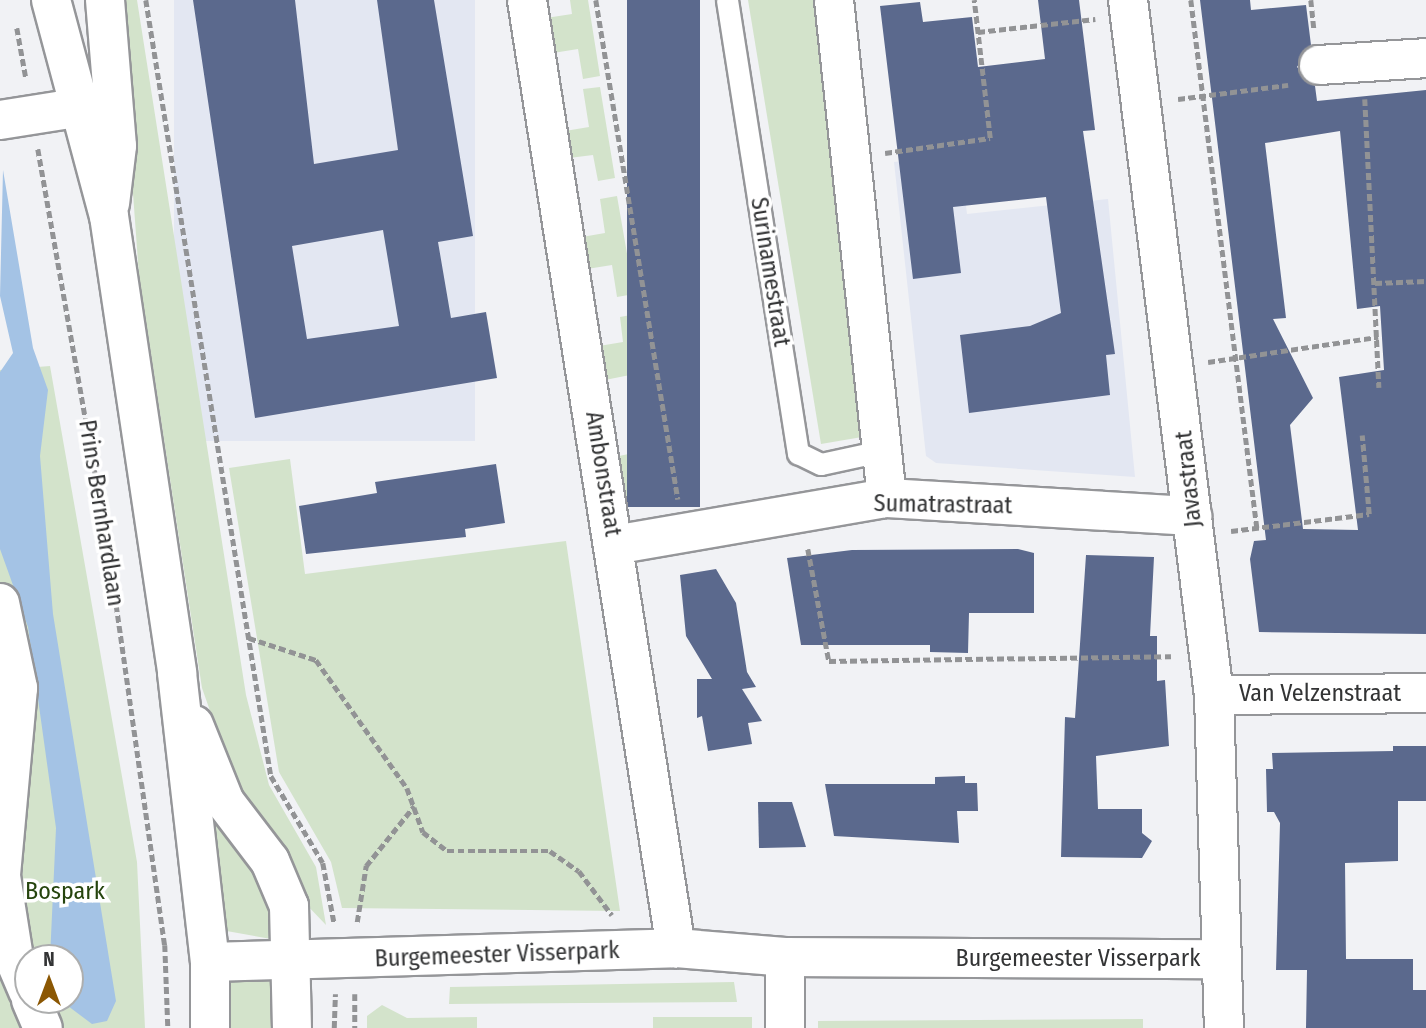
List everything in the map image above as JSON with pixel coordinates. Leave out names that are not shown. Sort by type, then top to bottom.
[{"type":"street","name":"Prins Bernhardlaan","points":[[51,0],[76,108],[108,216],[177,673],[210,962],[210,1028]]},
{"type":"street","name":"Prins Bernhardlaan","points":[[105,0],[117,146],[108,216]]},
{"type":"street","name":"Ambonstraat","points":[[527,0],[676,948]]},
{"type":"street","points":[[834,0],[886,450],[887,498]]},
{"type":"street","name":"Javastraat","points":[[1129,8],[1176,368],[1214,695],[1219,959]]},
{"type":"street","points":[[1320,65],[1426,58]]},
{"type":"street","points":[[16,118],[76,108]]},
{"type":"street","name":"Sumatrastraat","points":[[614,545],[887,498],[1194,526]]},
{"type":"street","points":[[0,603],[18,688],[1,876],[14,952]]},
{"type":"street","name":"Prins Bernhardlaan","points":[[177,673],[205,760],[225,802],[270,861],[289,906],[292,1028]]},
{"type":"street","name":"Van Velzenstraat","points":[[1214,695],[1426,693]]},
{"type":"street","name":"Burgemeester Visserpark","points":[[210,962],[345,961],[676,948],[785,957],[1219,959],[1224,1028]]},
{"type":"street","points":[[785,957],[785,1028]]},
{"type":"lane","name":"Surinamestraat","points":[[727,0],[798,453],[821,464],[886,450]]},
{"type":"path","points":[[146,0],[271,776],[323,863],[345,961]]},
{"type":"path","points":[[596,0],[684,534]]},
{"type":"path","points":[[852,158],[990,138],[974,0]]},
{"type":"path","points":[[1191,0],[1200,98],[1257,528]]},
{"type":"path","points":[[1142,102],[1200,98],[1313,81],[1320,65],[1311,0]]},
{"type":"path","points":[[978,32],[1129,8]]},
{"type":"path","name":"Prins Bernhardlaan","points":[[14,13],[16,118],[113,580],[165,945],[168,1028]]},
{"type":"path","points":[[1363,62],[1376,283],[1379,388]]},
{"type":"path","points":[[1376,283],[1426,281]]},
{"type":"path","points":[[1176,368],[1378,337]]},
{"type":"path","points":[[1194,526],[1257,528],[1369,514],[1362,435]]},
{"type":"path","points":[[801,514],[829,661],[1209,655]]},
{"type":"path","points":[[249,638],[316,660],[414,806],[423,832],[447,850],[550,851],[569,864],[605,900],[630,950]]},
{"type":"path","points":[[345,961],[366,866],[414,806]]},
{"type":"shaded area","points":[[174,0],[475,0],[475,441],[174,441]]},
{"type":"shaded area","points":[[960,155],[967,214],[1108,199],[1135,477],[936,463],[926,456],[894,162]]},
{"type":"green space","points":[[119,0],[137,0],[246,695],[269,785],[316,867],[326,925],[304,902],[241,799],[202,688],[139,276]]},
{"type":"green space","points":[[570,0],[588,0],[600,76],[583,79],[578,49],[553,53],[546,18],[572,14]]},
{"type":"green space","points":[[748,0],[821,0],[862,437],[821,444]]},
{"type":"green space","points":[[600,87],[615,178],[598,181],[593,155],[569,158],[565,131],[589,127],[583,89]]},
{"type":"green space","points":[[617,196],[634,294],[617,297],[612,265],[587,269],[582,237],[605,233],[600,199]]},
{"type":"green space","points":[[636,314],[653,406],[636,409],[630,375],[605,380],[599,346],[623,342],[620,317]]},
{"type":"green space","name":"Bospark","points":[[50,366],[137,862],[145,1028],[0,1028],[0,370]]},
{"type":"green space","points":[[654,412],[666,491],[625,498],[619,456],[643,451],[637,415]]},
{"type":"green space","points":[[290,459],[305,574],[566,541],[620,911],[342,908],[331,862],[279,772],[229,468]]},
{"type":"green space","points":[[206,794],[261,871],[277,940],[221,930]]},
{"type":"green space","points":[[227,980],[275,981],[274,1028],[226,1028]]},
{"type":"green space","points":[[734,982],[737,1002],[449,1004],[450,987]]},
{"type":"green space","points":[[382,1005],[407,1018],[477,1017],[477,1028],[367,1028],[367,1016]]},
{"type":"green space","points":[[653,1017],[752,1017],[752,1028],[653,1028]]},
{"type":"green space","points":[[1143,1019],[1143,1028],[818,1028],[818,1021]]},
{"type":"water","points":[[3,170],[33,348],[48,390],[40,456],[53,614],[116,1001],[107,1021],[92,1024],[79,1014],[84,1014],[84,944],[51,944],[56,828],[28,627],[0,549],[0,372],[13,353],[0,296]]},
{"type":"building","points":[[193,0],[295,0],[314,164],[398,150],[377,0],[434,0],[473,236],[438,242],[451,318],[486,312],[497,378],[255,418]],"holes":[[[383,230],[399,326],[307,339],[292,246]]]},
{"type":"building","points":[[627,0],[700,0],[700,507],[627,507]]},
{"type":"building","points":[[1038,0],[1079,0],[1095,130],[1083,131],[1115,354],[1106,355],[1110,395],[969,413],[960,335],[1030,326],[1061,313],[1046,197],[953,207],[961,273],[913,279],[880,6],[920,2],[923,22],[972,17],[978,67],[1045,59]]},
{"type":"building","points":[[1200,0],[1250,0],[1251,10],[1306,5],[1311,45],[1297,67],[1315,86],[1317,101],[1426,90],[1426,634],[1259,632],[1250,559],[1254,541],[1266,540]],"holes":[[[1340,131],[1357,309],[1380,306],[1384,370],[1339,377],[1358,530],[1303,529],[1290,425],[1313,398],[1273,319],[1286,318],[1265,143]]]},
{"type":"building","points":[[496,464],[505,523],[465,529],[466,537],[306,554],[299,506],[377,493],[375,482]]},
{"type":"building","points":[[1018,549],[1034,553],[1034,613],[969,613],[968,653],[930,652],[930,645],[801,645],[787,558],[852,550]]},
{"type":"building","points":[[1086,555],[1154,557],[1150,636],[1157,636],[1157,681],[1165,680],[1169,746],[1096,756],[1098,809],[1142,809],[1142,833],[1152,841],[1142,858],[1061,857],[1065,717],[1075,718]]},
{"type":"building","points":[[716,569],[736,603],[747,672],[756,687],[742,689],[762,721],[748,723],[752,744],[708,751],[702,716],[697,718],[697,679],[712,679],[686,636],[680,575]]},
{"type":"building","points":[[1393,746],[1426,746],[1426,801],[1398,801],[1398,861],[1345,863],[1346,959],[1413,959],[1413,990],[1426,990],[1426,1028],[1306,1028],[1307,970],[1276,970],[1280,823],[1274,812],[1267,812],[1266,769],[1273,769],[1272,753],[1393,751]]},
{"type":"building","points":[[965,776],[965,783],[977,783],[978,811],[957,811],[959,843],[834,836],[825,784],[935,784],[935,777]]},
{"type":"building","points":[[758,802],[792,802],[806,847],[759,848]]}]
